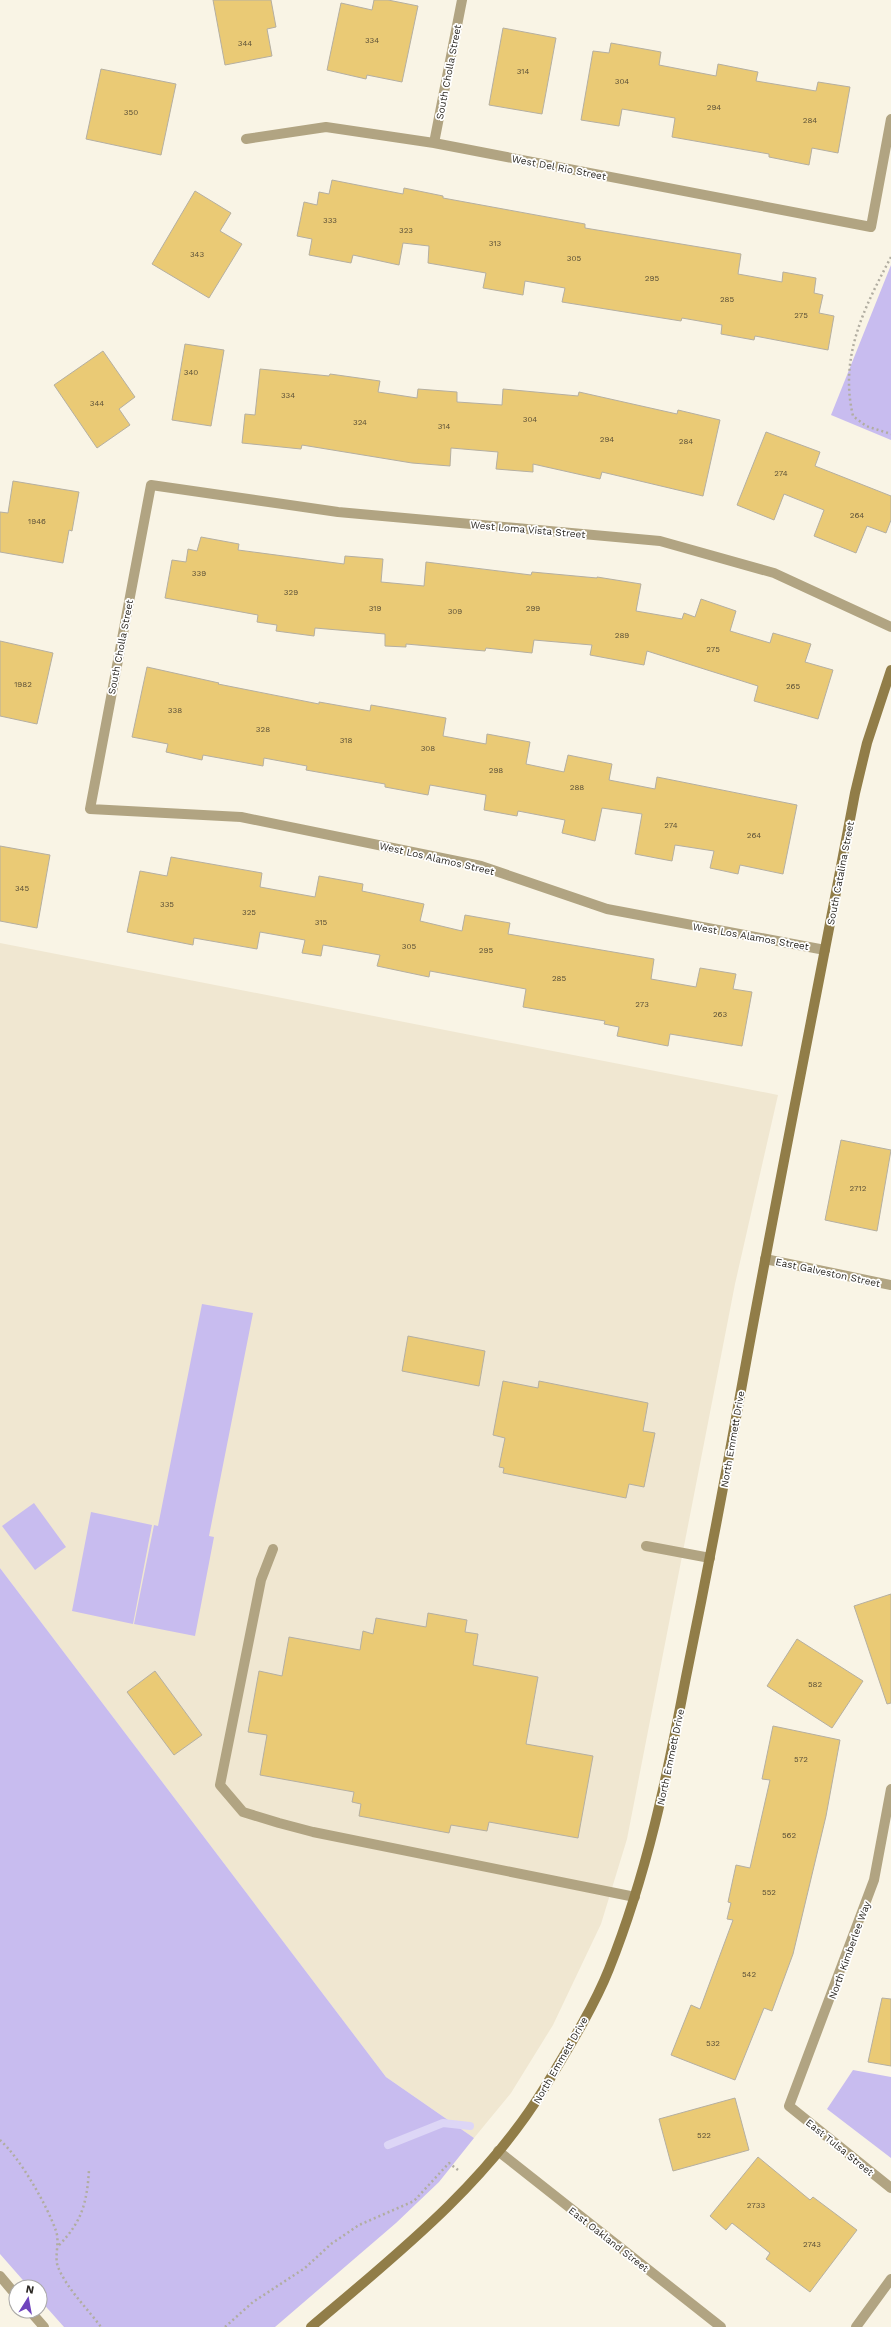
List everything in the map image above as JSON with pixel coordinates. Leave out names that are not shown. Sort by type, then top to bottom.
[{"type":"street","name":"South Cholla Street","points":[[434,143],[462,0]]},
{"type":"street","name":"West Del Rio Street","points":[[246,139],[326,127],[434,143],[871,227],[891,119]]},
{"type":"street","name":"South Cholla Street","points":[[90,809],[151,485]]},
{"type":"street","name":"West Loma Vista Street","points":[[151,485],[338,512],[660,541],[774,573],[891,627]]},
{"type":"street","name":"South Catalina Street","points":[[799,1078],[855,793],[867,743],[891,670]]},
{"type":"street","name":"West Los Alamos Street","points":[[90,809],[242,817],[481,866],[607,909],[825,950]]},
{"type":"street","name":"North Emmett Drive","points":[[311,2327],[401,2252],[437,2219],[498,2151],[522,2122],[566,2052],[607,1974],[635,1897],[663,1797],[710,1558],[799,1078]]},
{"type":"street","name":"East Galveston Street","points":[[765,1259],[891,1285]]},
{"type":"street","points":[[646,1546],[710,1558]]},
{"type":"street","points":[[272,1549],[261,1580],[220,1785],[243,1812],[313,1832],[635,1897]]},
{"type":"street","name":"North Kimberlee Way","points":[[789,2106],[874,1880],[891,1789]]},
{"type":"street","name":"East Tulsa Street","points":[[789,2106],[891,2188]]},
{"type":"street","name":"East Oakland Street","points":[[498,2151],[721,2327]]},
{"type":"street","points":[[0,2276],[8,2286]]},
{"type":"street","points":[[856,2327],[891,2279]]},
{"type":"street","points":[[37,2319],[44,2327]]},
{"type":"path","points":[[891,257],[864,308],[854,342],[848,397],[853,416],[866,426],[891,434]]},
{"type":"path","points":[[0,2140],[12,2151],[45,2208],[56,2232],[58,2245],[58,2266],[66,2282],[101,2327]]},
{"type":"path","points":[[225,2327],[253,2302],[305,2268],[331,2244],[359,2225],[414,2201],[449,2163],[472,2181]]},
{"type":"path","points":[[58,2245],[73,2231],[83,2211],[88,2192],[89,2170]]},
{"type":"shaded area","points":[[891,265],[891,440],[831,415]]},
{"type":"shaded area","points":[[0,943],[778,1095],[735,1284],[627,1839],[601,1924],[553,2025],[511,2093],[474,2138],[386,2077],[0,1568]]},
{"type":"shaded area","points":[[202,1304],[253,1313],[209,1536],[214,1537],[195,1636],[134,1624],[154,1525],[158,1526]]},
{"type":"shaded area","points":[[34,1503],[66,1547],[35,1570],[2,1526]]},
{"type":"shaded area","points":[[91,1512],[152,1525],[133,1624],[72,1611]]},
{"type":"shaded area","points":[[0,1568],[386,2077],[474,2138],[439,2182],[396,2223],[275,2327],[64,2327],[48,2309],[48,2279],[22,2279],[0,2254]]},
{"type":"shaded area","points":[[853,2070],[891,2077],[891,2158],[827,2109]]},
{"type":"building","points":[[213,0],[271,0],[276,27],[267,29],[272,56],[225,65]]},
{"type":"building","points":[[374,0],[388,0],[418,6],[402,82],[367,75],[366,79],[327,70],[341,3],[372,10]]},
{"type":"building","points":[[503,28],[556,38],[542,114],[489,105]]},
{"type":"building","points":[[611,43],[661,52],[659,65],[716,76],[718,64],[758,72],[756,81],[816,91],[818,82],[850,87],[838,153],[812,148],[809,165],[769,157],[769,154],[672,137],[675,118],[622,109],[619,126],[581,120],[593,51],[609,53]]},
{"type":"building","points":[[101,69],[176,84],[161,155],[86,139]]},
{"type":"building","points":[[332,180],[403,194],[404,188],[443,196],[443,198],[585,224],[585,228],[741,254],[738,274],[782,282],[783,272],[816,278],[814,293],[823,295],[819,313],[834,316],[828,350],[755,336],[754,340],[721,334],[722,325],[682,318],[681,321],[562,302],[565,288],[525,281],[523,295],[483,288],[486,273],[428,263],[429,246],[403,243],[399,265],[353,255],[351,263],[309,255],[312,239],[297,236],[304,202],[317,205],[319,192],[329,194]]},
{"type":"building","points":[[195,191],[231,213],[220,231],[242,244],[209,298],[152,264]]},
{"type":"building","points":[[185,344],[224,350],[211,426],[172,420]]},
{"type":"building","points":[[103,351],[135,397],[119,409],[130,425],[97,448],[54,385]]},
{"type":"building","points":[[260,369],[329,376],[330,374],[380,381],[378,392],[417,398],[418,389],[457,392],[457,402],[502,405],[503,389],[578,396],[579,392],[677,414],[678,410],[720,420],[703,496],[602,472],[600,479],[533,464],[533,472],[496,469],[498,452],[451,448],[450,466],[412,463],[302,445],[301,449],[242,443],[245,414],[255,415]]},
{"type":"building","points":[[766,432],[820,452],[815,466],[891,496],[891,520],[886,533],[867,526],[856,553],[814,536],[824,510],[784,494],[774,520],[737,505]]},
{"type":"building","points":[[13,481],[79,492],[72,531],[69,530],[63,563],[0,552],[0,512],[8,513]]},
{"type":"building","points":[[201,537],[239,544],[238,550],[344,564],[345,556],[383,559],[381,582],[424,586],[426,562],[531,575],[532,572],[597,577],[641,584],[636,611],[682,619],[684,613],[695,617],[701,599],[736,611],[730,631],[770,643],[773,633],[811,644],[805,662],[833,670],[818,719],[754,701],[758,686],[647,651],[644,665],[590,655],[592,645],[534,640],[532,653],[486,648],[485,651],[406,644],[406,647],[385,646],[385,634],[315,628],[314,636],[276,631],[277,625],[257,622],[258,615],[165,598],[172,560],[186,562],[188,549],[197,551]]},
{"type":"building","points":[[0,641],[53,653],[37,724],[0,716]]},
{"type":"building","points":[[147,667],[219,683],[218,684],[319,704],[319,702],[370,711],[371,705],[446,718],[443,736],[486,744],[487,734],[530,742],[526,764],[564,772],[568,755],[612,764],[609,780],[655,789],[657,777],[797,805],[783,874],[740,865],[738,874],[710,868],[714,851],[675,845],[672,861],[635,854],[642,814],[602,808],[595,841],[562,833],[565,820],[518,811],[517,816],[484,810],[486,795],[430,785],[428,795],[385,787],[385,784],[306,770],[307,766],[264,758],[263,766],[203,755],[202,760],[166,752],[168,744],[132,737]]},
{"type":"building","points":[[0,846],[50,855],[37,928],[0,921]]},
{"type":"building","points":[[171,857],[262,873],[260,887],[315,897],[319,876],[363,884],[362,891],[424,904],[420,921],[462,931],[465,915],[510,923],[508,934],[654,959],[651,979],[696,987],[700,968],[736,974],[733,989],[752,992],[742,1046],[670,1034],[668,1046],[617,1036],[619,1027],[604,1024],[605,1021],[523,1007],[526,989],[430,971],[429,977],[377,966],[380,955],[323,945],[321,956],[302,953],[305,940],[260,932],[257,949],[194,938],[193,945],[127,932],[140,871],[167,876]]},
{"type":"building","points":[[841,1140],[891,1150],[877,1231],[825,1220]]},
{"type":"building","points":[[408,1336],[485,1351],[479,1386],[402,1371]]},
{"type":"building","points":[[503,1381],[538,1388],[539,1381],[648,1403],[643,1431],[655,1433],[644,1487],[629,1484],[626,1498],[503,1473],[504,1468],[499,1467],[505,1438],[493,1435]]},
{"type":"building","points":[[891,1594],[891,1703],[887,1704],[854,1606]]},
{"type":"building","points":[[428,1613],[467,1620],[465,1632],[478,1634],[473,1665],[538,1677],[526,1744],[593,1756],[578,1838],[489,1822],[487,1831],[451,1825],[449,1833],[359,1816],[361,1804],[352,1802],[354,1792],[260,1775],[267,1735],[248,1732],[259,1671],[282,1676],[289,1637],[360,1650],[363,1631],[373,1634],[376,1618],[426,1627]]},
{"type":"building","points":[[797,1639],[863,1681],[832,1728],[767,1686]]},
{"type":"building","points":[[155,1671],[202,1735],[174,1755],[127,1692]]},
{"type":"building","points":[[773,1726],[840,1740],[826,1816],[793,1954],[772,2011],[764,2008],[735,2080],[671,2055],[691,2005],[700,2009],[733,1920],[727,1919],[731,1903],[728,1902],[736,1865],[750,1868],[770,1780],[762,1779]]},
{"type":"building","points":[[882,1998],[891,1999],[891,2066],[868,2062]]},
{"type":"building","points":[[735,2098],[749,2150],[673,2171],[659,2119]]},
{"type":"building","points":[[758,2157],[810,2200],[813,2197],[857,2230],[810,2292],[766,2259],[770,2253],[732,2223],[726,2230],[710,2216]]},
{"type":"waterway","points":[[388,2145],[443,2123],[470,2126]]}]
